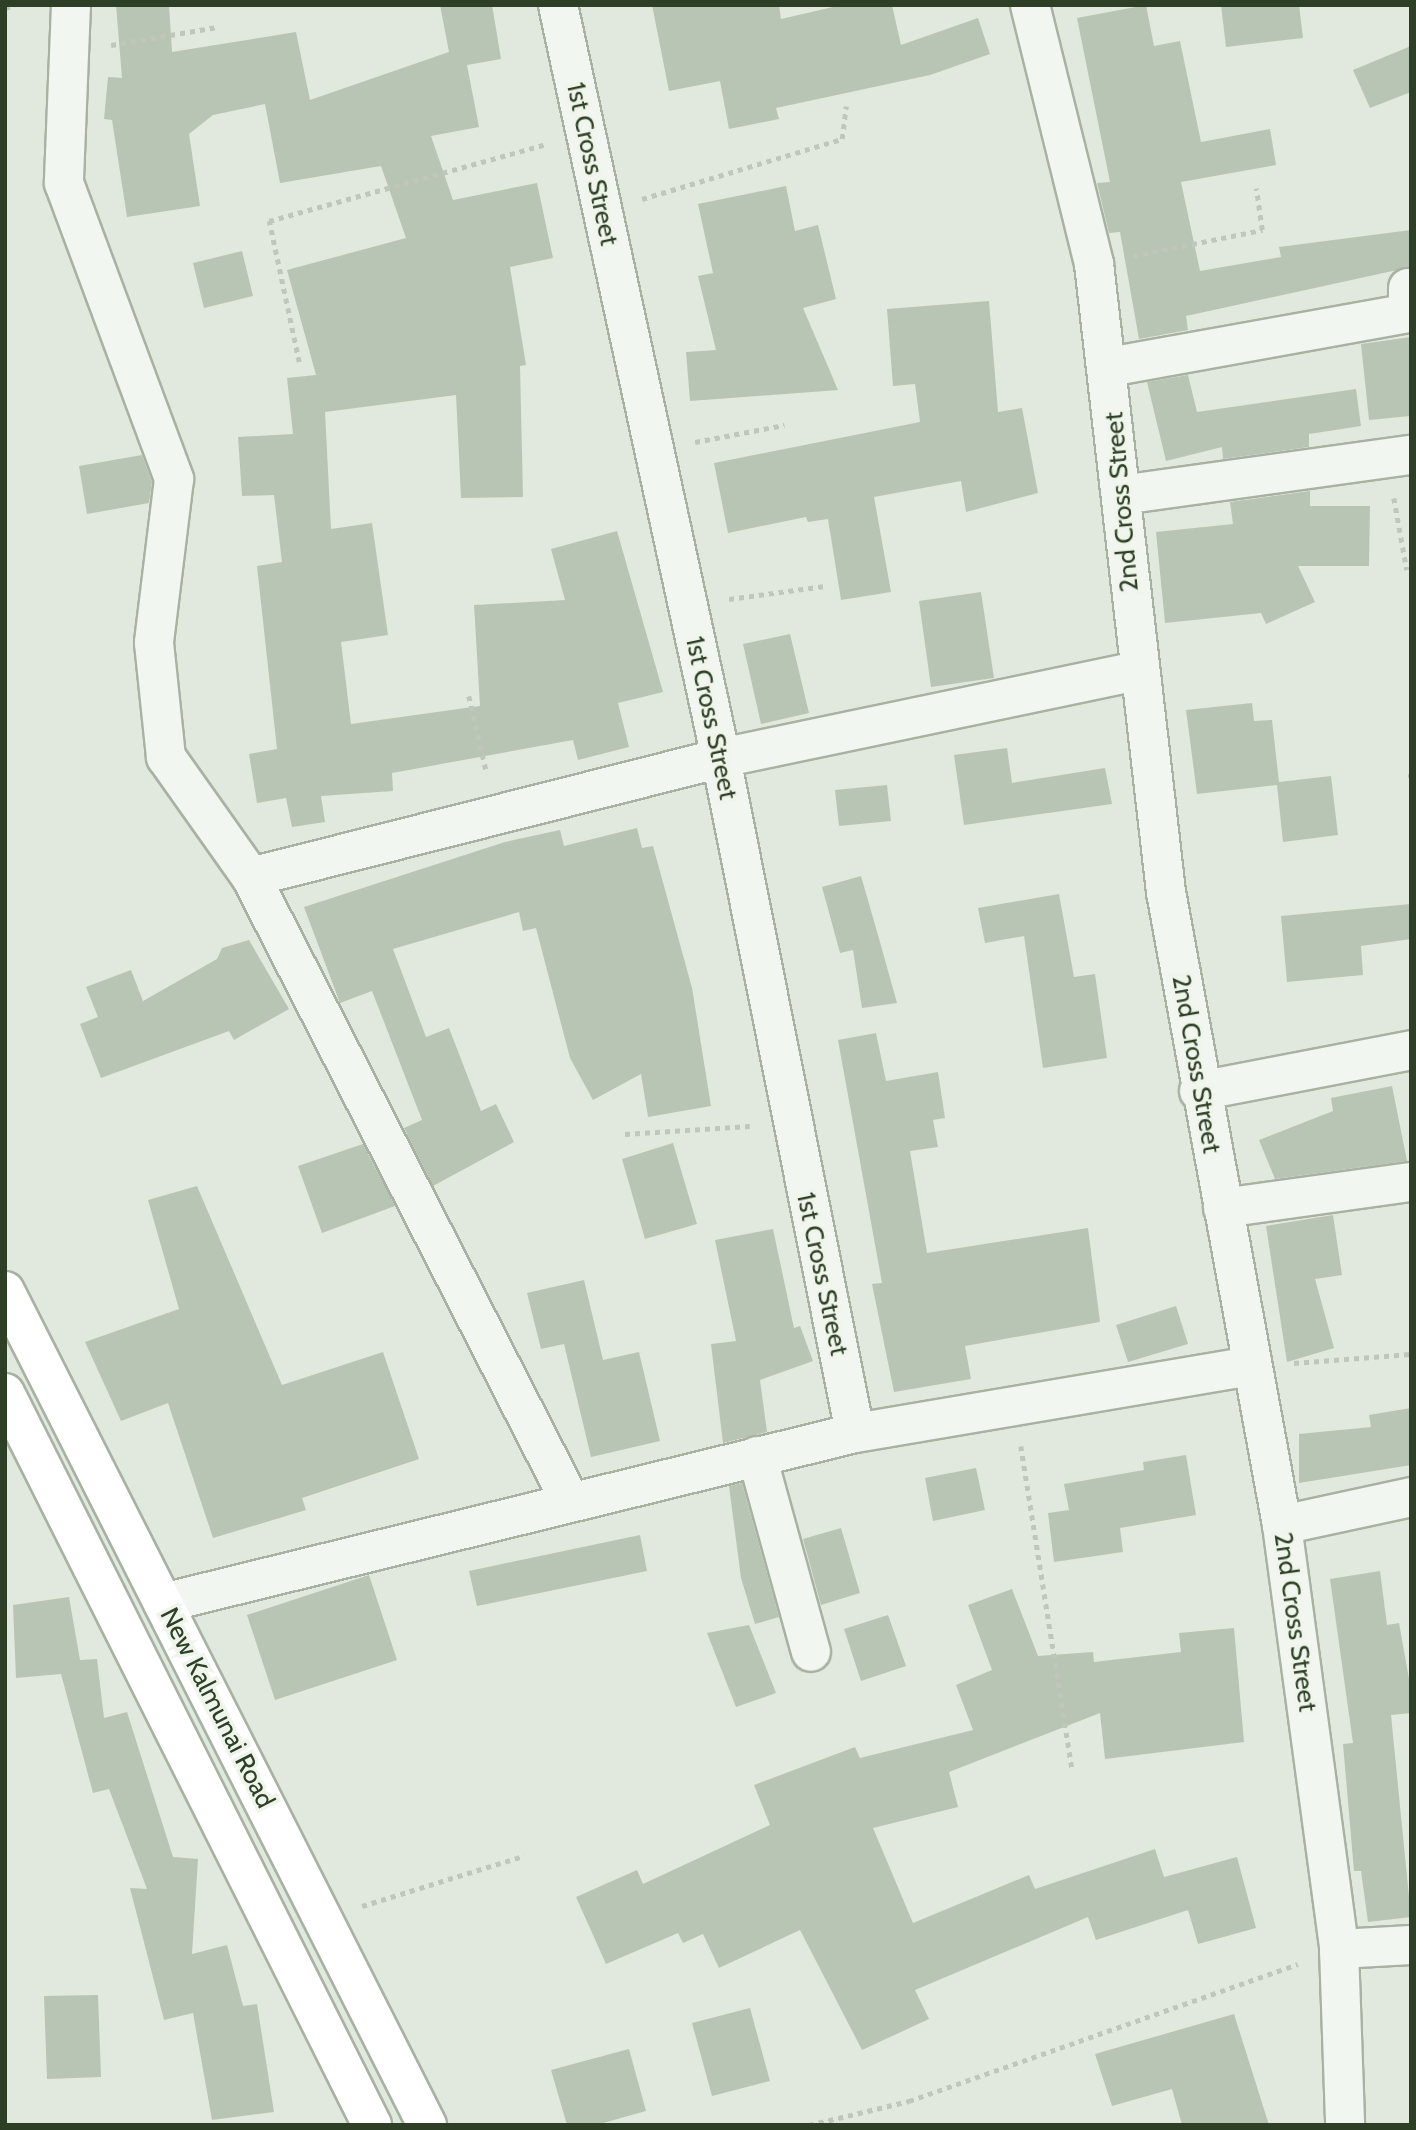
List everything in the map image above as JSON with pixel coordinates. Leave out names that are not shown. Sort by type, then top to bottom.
[{"type":"highway","name":"New Kalmunai Road","points":[[5,1291],[427,2125]]},
{"type":"highway","name":"New Kalmunai Road","points":[[5,1393],[372,2125]]},
{"type":"street","points":[[71,5],[65,52],[64,183],[174,479],[154,643],[166,757],[251,877],[569,1499]]},
{"type":"street","name":"1st Cross Street","points":[[558,5],[722,758],[790,1124],[855,1433]]},
{"type":"street","name":"2nd Cross Street","points":[[1030,5],[1094,264],[1109,367],[1137,671],[1199,1091],[1282,1525],[1339,1949],[1345,2125]]},
{"type":"street","points":[[1109,367],[1408,313],[1408,288]]},
{"type":"street","points":[[1121,495],[1399,457]]},
{"type":"street","points":[[251,877],[496,812],[722,758],[1137,671]]},
{"type":"street","points":[[1199,1091],[1411,1050]]},
{"type":"street","points":[[1223,1208],[1411,1182]]},
{"type":"street","points":[[163,1603],[569,1499],[855,1433],[1251,1366]]},
{"type":"street","points":[[757,1455],[811,1653]]},
{"type":"street","points":[[1282,1525],[1411,1497]]},
{"type":"street","points":[[1339,1949],[1411,1945]]},
{"type":"path","points":[[5,8],[15,5]]},
{"type":"path","points":[[65,52],[217,27]]},
{"type":"path","points":[[601,212],[842,139],[846,106]]},
{"type":"path","points":[[299,362],[269,221],[585,134]]},
{"type":"path","points":[[1094,264],[1262,230],[1256,188]]},
{"type":"path","points":[[653,450],[784,425]]},
{"type":"path","points":[[1399,457],[1407,570]]},
{"type":"path","points":[[687,605],[825,586]]},
{"type":"path","points":[[469,696],[496,812]]},
{"type":"path","points":[[625,1134],[790,1124]]},
{"type":"path","points":[[1251,1366],[1411,1354]]},
{"type":"path","points":[[1015,1407],[1072,1768]]},
{"type":"path","points":[[324,1917],[524,1856]]},
{"type":"path","points":[[809,2125],[909,2101],[1339,1949]]},
{"type":"building","points":[[116,5],[169,5],[172,52],[296,32],[310,100],[449,52],[440,5],[492,5],[501,59],[467,65],[479,127],[431,136],[453,200],[537,183],[553,258],[510,267],[526,365],[520,366],[523,497],[461,498],[456,395],[325,412],[331,529],[372,523],[388,635],[341,642],[351,724],[480,706],[474,605],[565,600],[551,549],[617,531],[663,692],[618,703],[629,747],[578,760],[573,740],[392,773],[393,791],[321,796],[325,822],[292,827],[286,798],[257,803],[249,754],[277,749],[257,566],[282,562],[274,495],[242,496],[238,437],[293,434],[287,378],[316,375],[287,270],[406,238],[381,166],[280,183],[265,104],[213,115],[189,134],[200,206],[127,217],[112,120],[104,119],[108,77],[122,78]]},
{"type":"building","points":[[652,5],[779,5],[781,19],[842,5],[892,5],[901,45],[978,18],[990,54],[930,75],[776,108],[779,119],[729,129],[720,81],[669,91]]},
{"type":"building","points":[[1146,5],[1154,46],[1180,41],[1201,142],[1270,129],[1276,165],[1181,182],[1200,271],[1281,257],[1279,247],[1411,230],[1411,267],[1186,316],[1188,330],[1139,339],[1120,232],[1109,233],[1097,183],[1110,182],[1077,18]]},
{"type":"building","points":[[1221,5],[1299,5],[1303,38],[1226,47]]},
{"type":"building","points":[[1411,46],[1411,92],[1370,108],[1353,70]]},
{"type":"building","points":[[786,186],[795,231],[818,225],[836,299],[803,308],[838,390],[690,401],[686,352],[716,350],[698,276],[713,273],[698,204]]},
{"type":"building","points":[[242,251],[253,296],[204,308],[193,263]]},
{"type":"building","points":[[989,301],[998,412],[1022,408],[1038,493],[966,512],[961,481],[874,497],[891,592],[841,600],[828,519],[808,522],[806,517],[728,533],[714,463],[920,422],[915,384],[893,386],[887,309]]},
{"type":"building","points":[[1411,337],[1411,416],[1369,420],[1361,344]]},
{"type":"building","points":[[1188,375],[1197,412],[1356,389],[1361,426],[1309,434],[1309,447],[1223,459],[1222,447],[1166,461],[1147,382]]},
{"type":"building","points":[[142,455],[152,482],[149,503],[87,514],[79,466]]},
{"type":"building","points":[[1310,491],[1310,506],[1370,506],[1369,566],[1298,566],[1315,602],[1266,624],[1261,613],[1165,623],[1156,532],[1233,524],[1230,502]]},
{"type":"building","points":[[981,592],[994,678],[931,687],[919,601]]},
{"type":"building","points":[[790,634],[809,713],[761,724],[743,644]]},
{"type":"building","points":[[1252,703],[1254,721],[1272,720],[1279,782],[1331,776],[1338,835],[1283,842],[1277,785],[1197,794],[1186,710]]},
{"type":"building","points":[[1007,748],[1012,783],[1105,768],[1112,804],[964,825],[954,755]]},
{"type":"building","points":[[887,785],[891,821],[839,826],[835,790]]},
{"type":"building","points":[[637,828],[642,848],[653,846],[692,988],[711,1106],[648,1117],[641,1074],[593,1100],[570,1058],[536,928],[523,931],[519,912],[393,949],[426,1037],[449,1028],[481,1111],[496,1104],[514,1142],[433,1186],[404,1128],[422,1120],[372,991],[340,1003],[304,907],[505,842],[560,830],[564,846]]},
{"type":"building","points":[[861,876],[897,1003],[862,1008],[853,950],[840,953],[822,887]]},
{"type":"building","points":[[1059,894],[1074,977],[1095,974],[1107,1058],[1043,1068],[1024,936],[985,943],[978,908]]},
{"type":"building","points":[[1411,904],[1411,939],[1361,946],[1363,975],[1287,982],[1281,916]]},
{"type":"building","points":[[249,940],[289,1009],[234,1040],[229,1031],[101,1078],[80,1024],[98,1017],[86,987],[131,970],[143,1001],[217,959],[222,948]]},
{"type":"building","points":[[876,1033],[886,1081],[938,1072],[945,1118],[933,1120],[938,1147],[910,1151],[927,1253],[1088,1228],[1100,1322],[965,1346],[971,1379],[894,1392],[872,1284],[882,1283],[838,1040]]},
{"type":"building","points":[[1392,1086],[1407,1161],[1275,1179],[1259,1140],[1333,1111],[1331,1098]]},
{"type":"building","points":[[673,1143],[697,1224],[645,1239],[622,1159]]},
{"type":"building","points":[[363,1144],[395,1206],[322,1233],[298,1166]]},
{"type":"building","points":[[197,1186],[282,1385],[383,1352],[419,1459],[302,1498],[306,1510],[213,1538],[168,1403],[121,1421],[85,1342],[179,1309],[148,1200]]},
{"type":"building","points":[[1333,1215],[1342,1275],[1315,1279],[1334,1348],[1287,1362],[1266,1226]]},
{"type":"building","points":[[773,1229],[794,1328],[800,1326],[813,1361],[760,1380],[767,1432],[723,1443],[711,1344],[736,1341],[715,1240]]},
{"type":"building","points":[[584,1280],[603,1360],[639,1352],[660,1441],[591,1457],[564,1344],[541,1349],[527,1293]]},
{"type":"building","points":[[1176,1306],[1188,1344],[1128,1362],[1116,1325]]},
{"type":"building","points":[[1411,1408],[1411,1465],[1299,1483],[1299,1434],[1371,1427],[1369,1415]]},
{"type":"building","points":[[1186,1455],[1196,1515],[1120,1528],[1123,1552],[1054,1562],[1048,1513],[1069,1510],[1064,1484],[1144,1470],[1143,1462]]},
{"type":"building","points":[[976,1468],[985,1510],[933,1521],[925,1478]]},
{"type":"building","points":[[742,1483],[779,1617],[755,1624],[741,1578],[729,1486]]},
{"type":"building","points":[[841,1528],[860,1593],[821,1605],[803,1539]]},
{"type":"building","points":[[640,1535],[647,1571],[477,1606],[469,1571]]},
{"type":"building","points":[[1380,1571],[1387,1625],[1399,1623],[1411,1690],[1411,1713],[1391,1715],[1411,1917],[1368,1922],[1361,1871],[1354,1871],[1343,1744],[1353,1743],[1330,1579]]},
{"type":"building","points":[[369,1575],[397,1660],[275,1700],[247,1615]]},
{"type":"building","points":[[1012,1589],[1038,1656],[1093,1652],[1094,1662],[1181,1652],[1179,1633],[1234,1628],[1244,1742],[1105,1759],[1100,1713],[949,1772],[958,1807],[873,1828],[913,1923],[1029,1875],[1035,1889],[1155,1849],[1164,1877],[1237,1857],[1256,1928],[1198,1944],[1188,1910],[1096,1940],[1088,1917],[915,1990],[929,2019],[862,2050],[800,1930],[719,1968],[703,1934],[683,1943],[678,1933],[606,1964],[576,1897],[637,1870],[643,1884],[770,1825],[754,1785],[855,1747],[860,1758],[973,1730],[956,1685],[992,1670],[968,1605]]},
{"type":"building","points":[[69,1597],[80,1660],[97,1659],[104,1718],[127,1712],[173,1857],[198,1859],[192,1954],[227,1945],[243,2006],[257,2004],[274,2112],[212,2120],[193,2013],[164,2020],[130,1888],[147,1889],[109,1789],[93,1793],[61,1674],[16,1678],[13,1605]]},
{"type":"building","points":[[888,1615],[906,1666],[861,1681],[844,1629]]},
{"type":"building","points":[[749,1625],[776,1693],[736,1707],[707,1633]]},
{"type":"building","points":[[98,1995],[101,2077],[47,2079],[44,1996]]},
{"type":"building","points":[[750,2008],[770,2081],[712,2096],[692,2023]]},
{"type":"building","points":[[1234,2014],[1269,2125],[1182,2125],[1172,2089],[1112,2106],[1095,2054]]},
{"type":"building","points":[[629,2049],[646,2111],[596,2125],[567,2125],[551,2070]]}]
